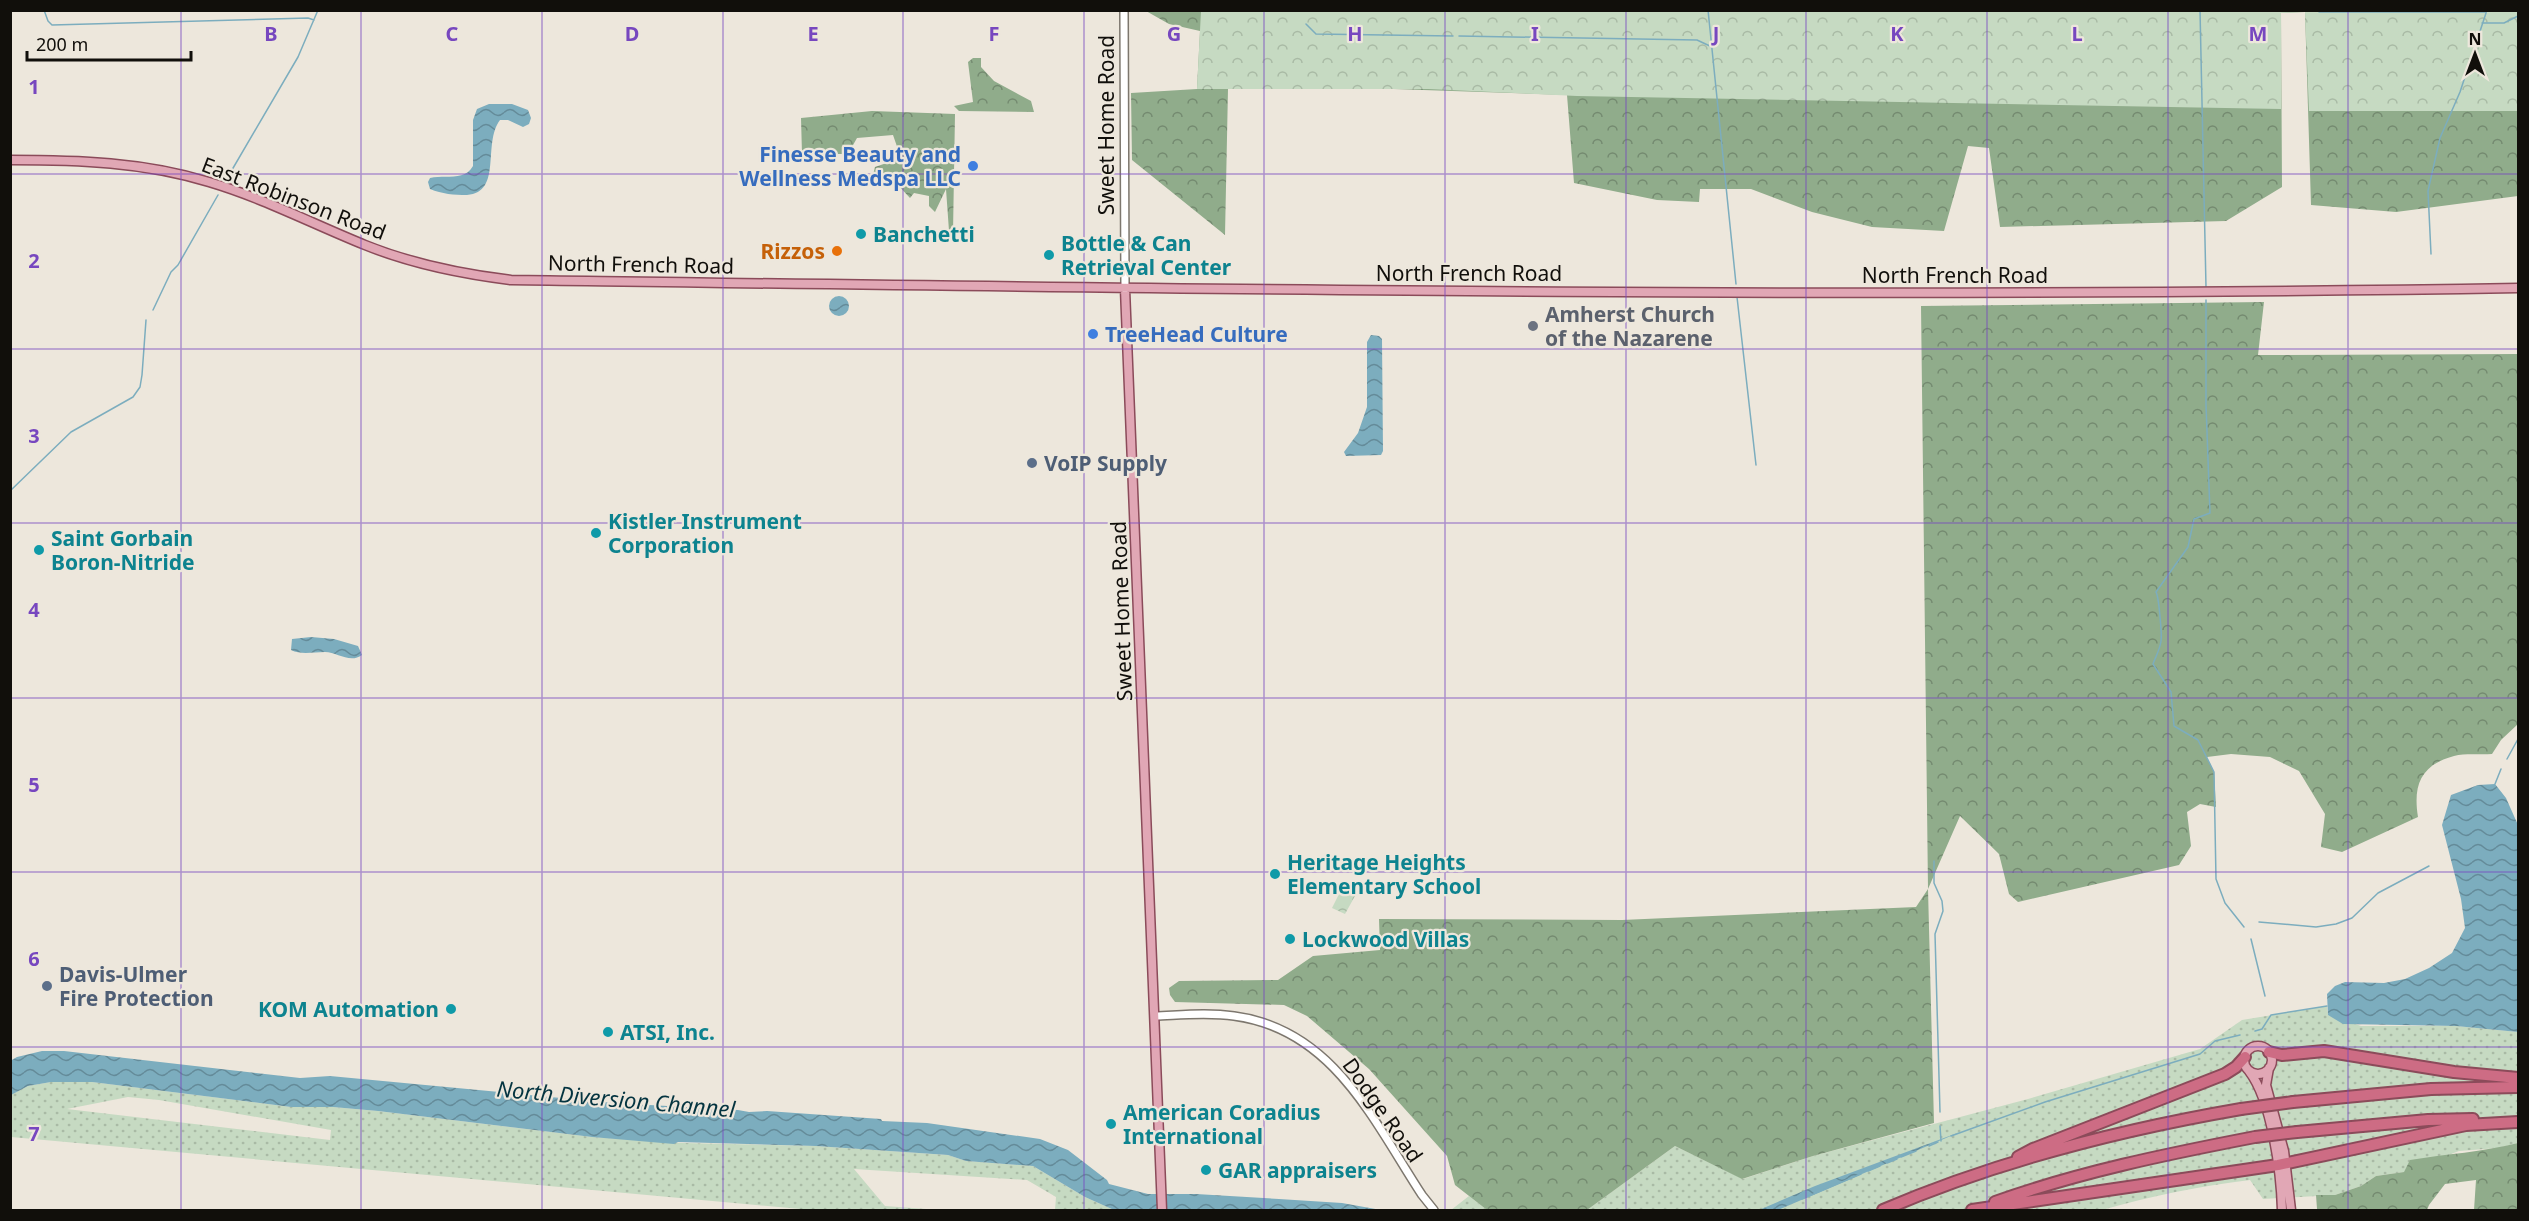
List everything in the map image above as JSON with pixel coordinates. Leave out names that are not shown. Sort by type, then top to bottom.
[{"type":"highway","points":[[2269,1052],[2282,1055],[2324,1051],[2443,1070],[2518,1078]]},
{"type":"highway","points":[[2002,1166],[2033,1149],[2225,1074],[2245,1057]]},
{"type":"highway","points":[[1883,1210],[2002,1166],[2061,1148],[2134,1130],[2241,1109],[2431,1089],[2518,1087]]},
{"type":"highway","points":[[1972,1210],[2282,1164],[2466,1125],[2518,1119]]},
{"type":"highway","points":[[1972,1210],[2034,1188],[2082,1175],[2154,1157],[2255,1137],[2428,1120],[2518,1119]]},
{"type":"main road","name":"East Robinson Road","points":[[10,160],[108,162],[194,177],[243,193],[365,245],[421,263]]},
{"type":"main road","name":"North French Road","points":[[421,263],[472,275],[511,279],[1125,289],[2179,293],[2518,288]]},
{"type":"main road","name":"Sweet Home Road","points":[[1125,289],[1162,1210]]},
{"type":"main road","points":[[2282,1210],[2282,1164],[2254,1078],[2244,1063],[2245,1057],[2253,1047],[2262,1047],[2269,1052],[2272,1060],[2266,1080],[2267,1090],[2278,1125],[2282,1164],[2291,1210]]},
{"type":"main road","points":[[2249,1071],[2258,1074],[2270,1068]]},
{"type":"street","name":"Sweet Home Road","points":[[1124,10],[1125,289]]},
{"type":"street","name":"Dodge Road","points":[[1155,1016],[1218,1014],[1250,1019],[1287,1032],[1308,1044],[1327,1059],[1346,1080],[1422,1196],[1434,1210]]},
{"type":"green space","points":[[1146,11],[2518,11],[2518,196],[2396,212],[2311,205],[2305,12],[2281,13],[2282,187],[2226,221],[2000,227],[1989,148],[1968,146],[1944,231],[1872,227],[1812,212],[1751,189],[1700,189],[1699,202],[1657,200],[1574,183],[1567,95],[1364,88],[1228,89],[1225,235],[1132,160],[1131,93],[1197,89],[1200,31],[1169,24]]},
{"type":"green space","points":[[1201,11],[2518,11],[2518,111],[2309,111],[2305,12],[2281,13],[2281,109],[1577,96],[1428,89],[1197,89]]},
{"type":"green space","points":[[973,58],[981,58],[981,67],[994,81],[1031,101],[1034,112],[959,111],[954,106],[973,102],[968,62]]},
{"type":"green space","points":[[872,111],[955,114],[953,233],[949,231],[946,189],[935,212],[929,206],[929,196],[914,193],[910,198],[896,183],[879,184],[873,175],[875,167],[901,158],[893,135],[857,138],[848,154],[802,154],[801,118]]},
{"type":"green space","points":[[2264,302],[2258,355],[2518,354],[2518,724],[2501,740],[2492,754],[2458,755],[2433,765],[2421,778],[2418,786],[2418,817],[2342,852],[2321,847],[2325,814],[2299,771],[2270,757],[2231,754],[2207,757],[2214,772],[2216,807],[2200,804],[2187,812],[2191,846],[2179,865],[2018,902],[2009,894],[1999,854],[1960,816],[1928,889],[1921,306]]},
{"type":"green space","points":[[1928,889],[1934,1123],[1813,1156],[1742,1179],[1675,1146],[1587,1210],[1487,1210],[1455,1185],[1447,1156],[1369,1069],[1307,1016],[1284,1005],[1175,1002],[1170,995],[1169,988],[1179,981],[1278,980],[1313,956],[1380,950],[1379,919],[1622,920],[1916,907]]},
{"type":"green space","points":[[1341,890],[1355,896],[1345,914],[1332,908]]},
{"type":"green space","points":[[2327,1006],[2328,1015],[2361,1026],[2456,1026],[2518,1032],[2518,1143],[2498,1148],[2459,1151],[2404,1172],[2376,1176],[2361,1186],[2335,1195],[2263,1199],[2250,1180],[2176,1192],[2102,1210],[1587,1210],[1675,1146],[1743,1179],[1813,1156],[2028,1099],[2200,1049],[2242,1020]]},
{"type":"green space","points":[[51,1082],[92,1082],[291,1107],[333,1107],[378,1111],[592,1137],[683,1143],[816,1146],[948,1155],[966,1161],[1033,1166],[1085,1197],[1114,1210],[1055,1210],[1056,1197],[1027,1180],[854,1169],[885,1206],[940,1210],[812,1210],[11,1137],[10,1095],[28,1086]],"holes":[[[128,1097],[159,1100],[331,1130],[330,1140],[67,1109]]]},
{"type":"green space","points":[[2518,1143],[2518,1210],[2474,1210],[2476,1180],[2445,1184],[2427,1210],[2317,1209],[2316,1195],[2335,1195],[2361,1186],[2376,1176],[2404,1172],[2410,1160]]},
{"type":"green space","points":[[1469,1196],[1487,1210],[1451,1210]]},
{"type":"water","points":[[489,104],[512,104],[528,110],[531,118],[529,124],[523,127],[508,120],[500,120],[492,141],[489,176],[485,185],[478,192],[457,195],[430,189],[428,182],[430,178],[459,176],[465,174],[473,166],[473,120],[477,109]]},
{"type":"water","points":[[839,296],[846,299],[849,306],[846,313],[839,316],[832,313],[829,306],[832,299]]},
{"type":"water","points":[[1371,335],[1382,339],[1383,451],[1381,455],[1346,456],[1344,452],[1358,433],[1367,407],[1367,342]]},
{"type":"water","points":[[311,637],[334,639],[358,646],[362,655],[348,658],[330,652],[303,653],[291,650],[292,639]]},
{"type":"water","points":[[2495,784],[2506,798],[2518,825],[2518,1032],[2456,1026],[2343,1024],[2328,1015],[2327,994],[2335,986],[2345,982],[2384,983],[2405,979],[2429,968],[2452,953],[2465,928],[2461,899],[2442,825],[2451,795],[2478,785]]},
{"type":"water","points":[[42,1051],[64,1051],[300,1078],[330,1076],[614,1103],[927,1123],[1040,1139],[1068,1150],[1107,1180],[1109,1184],[1148,1194],[1196,1194],[1342,1203],[1381,1210],[1114,1210],[1085,1197],[1033,1166],[966,1161],[948,1155],[816,1146],[678,1142],[674,1144],[592,1137],[378,1111],[333,1107],[291,1107],[92,1082],[51,1082],[28,1086],[11,1095],[10,1061]]},
{"type":"water","points":[[1960,1132],[1778,1210],[1759,1210],[1815,1186]]},
{"type":"waterway","points":[[44,10],[52,25],[308,18],[314,20]]},
{"type":"waterway","points":[[229,175],[298,57],[318,10]]},
{"type":"waterway","points":[[1708,10],[1736,284]]},
{"type":"waterway","points":[[2200,10],[2206,287]]},
{"type":"waterway","points":[[2431,254],[2428,191],[2440,138],[2460,92],[2487,10]]},
{"type":"waterway","points":[[2319,12],[2486,12]]},
{"type":"waterway","points":[[2482,23],[2504,23],[2518,16]]},
{"type":"waterway","points":[[1306,24],[1316,34],[1453,36]]},
{"type":"waterway","points":[[1459,36],[1697,40],[1712,47]]},
{"type":"waterway","points":[[153,310],[171,272],[178,265],[218,195]]},
{"type":"waterway","points":[[1737,297],[1756,465]]},
{"type":"waterway","points":[[2206,300],[2206,405],[2210,513],[2194,519],[2188,547],[2156,592],[2161,638],[2153,664],[2171,692],[2174,726],[2198,740],[2214,772],[2216,879],[2225,903],[2244,927]]},
{"type":"waterway","points":[[10,491],[71,432],[133,397],[140,387],[146,320]]},
{"type":"waterway","points":[[2507,759],[2518,739]]},
{"type":"waterway","points":[[2495,784],[2501,769]]},
{"type":"waterway","points":[[1934,861],[1934,883],[1942,901],[1943,911],[1935,934],[1940,1112]]},
{"type":"waterway","points":[[2259,922],[2316,927],[2336,924],[2352,918],[2378,893],[2429,866]]},
{"type":"waterway","points":[[2251,939],[2265,996]]},
{"type":"waterway","points":[[2255,1031],[2262,1029],[2271,1015],[2327,1006]]},
{"type":"waterway","points":[[1951,1136],[2045,1102],[2200,1054],[2215,1041],[2240,1035]]},
{"type":"waterway","points":[[1940,1126],[1941,1141]]},
{"type":"waterway","points":[[1929,1146],[1938,1142]]},
{"type":"waterway","points":[[1901,1157],[1916,1151]]},
{"type":"waterway","points":[[1887,1163],[1897,1159]]},
{"type":"waterway","points":[[1868,1171],[1880,1166]]},
{"type":"waterway","points":[[1802,1199],[1861,1174]]},
{"type":"place","name":"Finesse Beauty and Wellness Medspa LLC","points":[[973,166]]},
{"type":"place","name":"Banchetti","points":[[861,234]]},
{"type":"place","name":"Rizzos","points":[[837,251]]},
{"type":"place","name":"Bottle & Can Retrieval Center","points":[[1049,255]]},
{"type":"place","name":"Amherst Church of the Nazarene","points":[[1533,326]]},
{"type":"place","name":"TreeHead Culture","points":[[1093,334]]},
{"type":"place","name":"VoIP Supply","points":[[1032,463]]},
{"type":"place","name":"Kistler Instrument Corporation","points":[[596,533]]},
{"type":"place","name":"Saint Gorbain Boron-Nitride","points":[[39,550]]},
{"type":"place","name":"Heritage Heights Elementary School","points":[[1275,874]]},
{"type":"place","name":"Lockwood Villas","points":[[1290,939]]},
{"type":"place","name":"Davis-Ulmer Fire Protection","points":[[47,986]]},
{"type":"place","name":"KOM Automation","points":[[451,1009]]},
{"type":"place","name":"ATSI, Inc.","points":[[608,1032]]},
{"type":"place","name":"American Coradius International","points":[[1111,1124]]},
{"type":"place","name":"GAR appraisers","points":[[1206,1170]]},
{"type":"water label","name":"North Diversion Channel","points":[[616,1098]]}]
